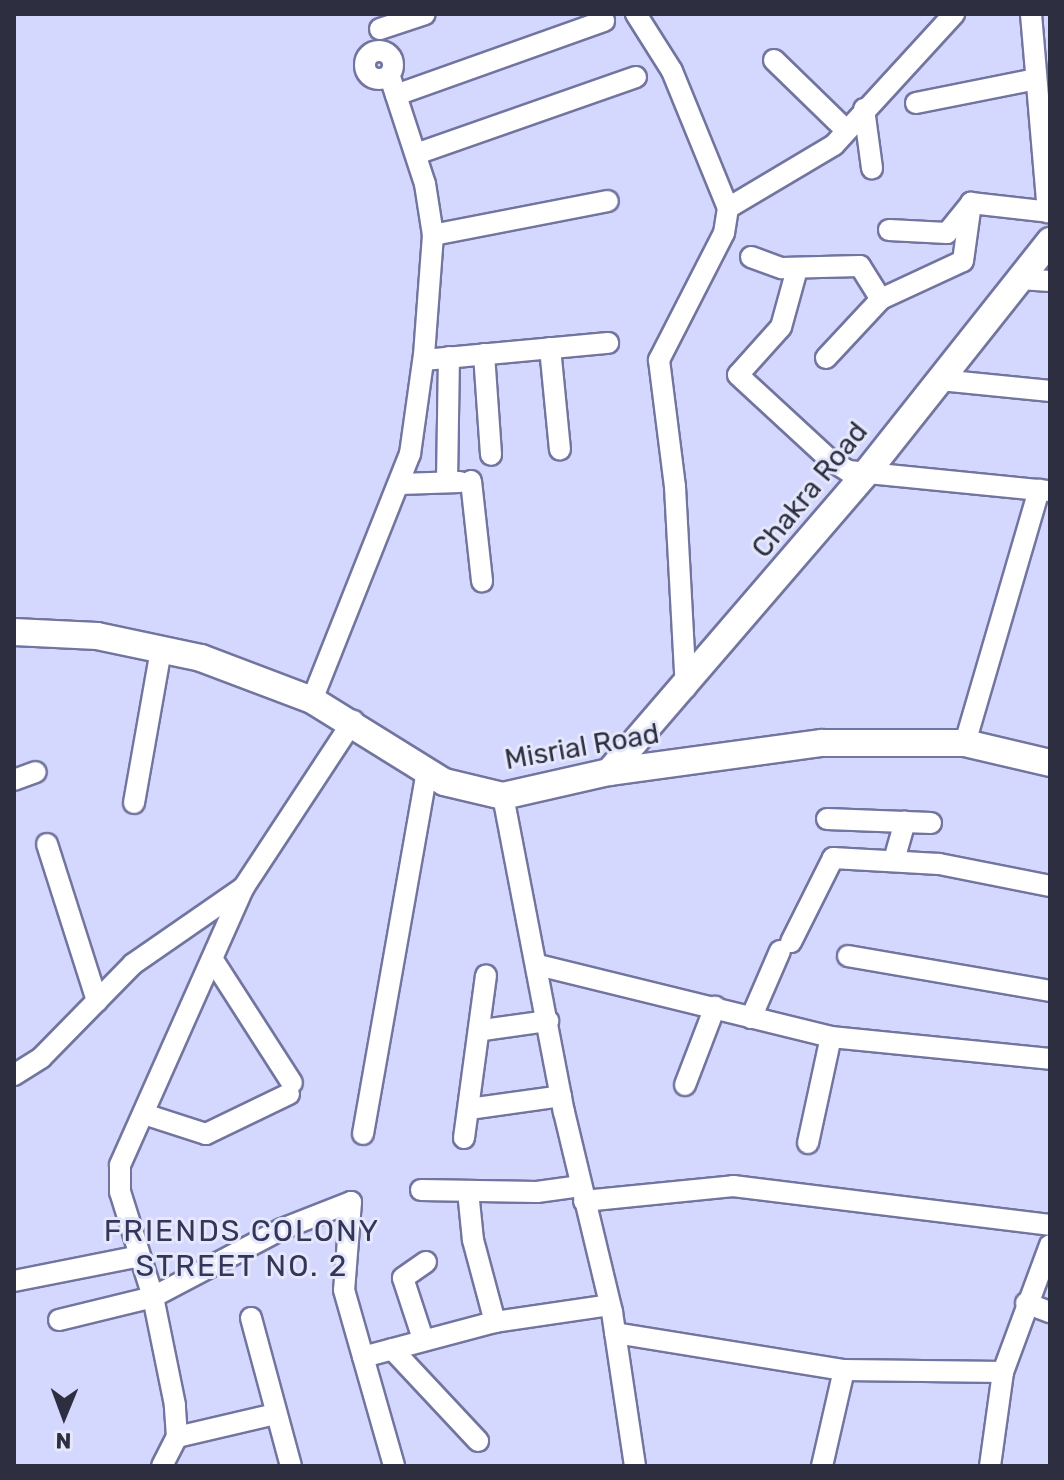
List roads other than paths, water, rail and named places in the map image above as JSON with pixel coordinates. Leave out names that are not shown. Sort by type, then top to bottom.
[{"type":"main road","name":"Chakra Road","points":[[609,772],[686,688],[867,472],[1050,241]]},
{"type":"main road","name":"Misrial Road","points":[[14,632],[97,636],[161,650],[312,700],[353,721],[444,782],[503,796],[609,772],[822,743],[965,743],[1050,763]]},
{"type":"street","points":[[425,14],[378,22],[387,53],[373,52],[365,64],[375,78],[393,86],[604,21]]},
{"type":"street","points":[[636,14],[672,71],[728,208],[724,233],[659,360],[675,487],[686,688]]},
{"type":"street","points":[[728,208],[834,145],[954,14]]},
{"type":"street","points":[[971,203],[1049,212],[1031,14]]},
{"type":"street","points":[[774,60],[846,130]]},
{"type":"street","points":[[416,154],[636,77]]},
{"type":"street","points":[[916,103],[1036,79]]},
{"type":"street","points":[[312,700],[400,484],[424,360],[433,235],[416,154],[393,86]]},
{"type":"street","points":[[864,109],[872,168]]},
{"type":"street","points":[[433,235],[608,201]]},
{"type":"street","points":[[889,230],[947,233],[971,203]]},
{"type":"street","points":[[826,358],[881,299],[963,261],[971,203]]},
{"type":"street","points":[[751,257],[797,269],[860,266],[881,299]]},
{"type":"street","points":[[797,269],[781,327],[738,375],[830,460],[848,471],[1045,491],[965,743]]},
{"type":"street","points":[[1020,279],[1050,281]]},
{"type":"street","points":[[424,360],[608,343]]},
{"type":"street","points":[[550,348],[560,450]]},
{"type":"street","points":[[484,354],[491,455]]},
{"type":"street","points":[[447,482],[449,357]]},
{"type":"street","points":[[940,380],[1050,391]]},
{"type":"street","points":[[400,484],[476,481],[482,581]]},
{"type":"street","points":[[134,803],[161,650]]},
{"type":"street","points":[[162,1466],[177,1437],[153,1297],[120,1179],[144,1114],[244,887],[353,721]]},
{"type":"street","points":[[363,1134],[427,771]]},
{"type":"street","points":[[14,780],[36,772]]},
{"type":"street","points":[[503,796],[561,1096],[610,1305],[635,1466]]},
{"type":"street","points":[[827,819],[931,823]]},
{"type":"street","points":[[894,860],[905,822]]},
{"type":"street","points":[[47,844],[97,1001]]},
{"type":"street","points":[[751,1018],[785,946],[833,858],[894,860],[1050,886]]},
{"type":"street","points":[[14,1075],[41,1058],[133,964],[244,887]]},
{"type":"street","points":[[848,956],[1050,991]]},
{"type":"street","points":[[144,1114],[206,1134],[290,1088],[213,960]]},
{"type":"street","points":[[538,965],[831,1037],[1050,1059]]},
{"type":"street","points":[[464,1138],[483,1030],[486,975]]},
{"type":"street","points":[[685,1085],[715,1007]]},
{"type":"street","points":[[483,1030],[548,1021]]},
{"type":"street","points":[[808,1143],[831,1037]]},
{"type":"street","points":[[469,1109],[561,1096]]},
{"type":"street","points":[[421,1190],[583,1194],[733,1186],[1050,1225]]},
{"type":"street","points":[[468,1191],[473,1240],[495,1322]]},
{"type":"street","points":[[59,1320],[153,1297],[256,1241],[351,1202],[344,1290],[394,1466]]},
{"type":"street","points":[[990,1466],[1003,1372],[1026,1303],[1049,1252]]},
{"type":"street","points":[[14,1281],[140,1256]]},
{"type":"street","points":[[423,1339],[403,1273],[426,1262]]},
{"type":"street","points":[[1026,1303],[1050,1312]]},
{"type":"street","points":[[363,1357],[495,1322],[610,1305]]},
{"type":"street","points":[[251,1318],[291,1466]]},
{"type":"street","points":[[615,1333],[844,1370],[1003,1372]]},
{"type":"street","points":[[392,1349],[478,1441]]},
{"type":"street","points":[[822,1466],[844,1370]]},
{"type":"street","points":[[177,1437],[275,1414]]},
{"type":"district","name":"FRIENDS COLONY STREET NO. 2","points":[[242,1248]]}]
